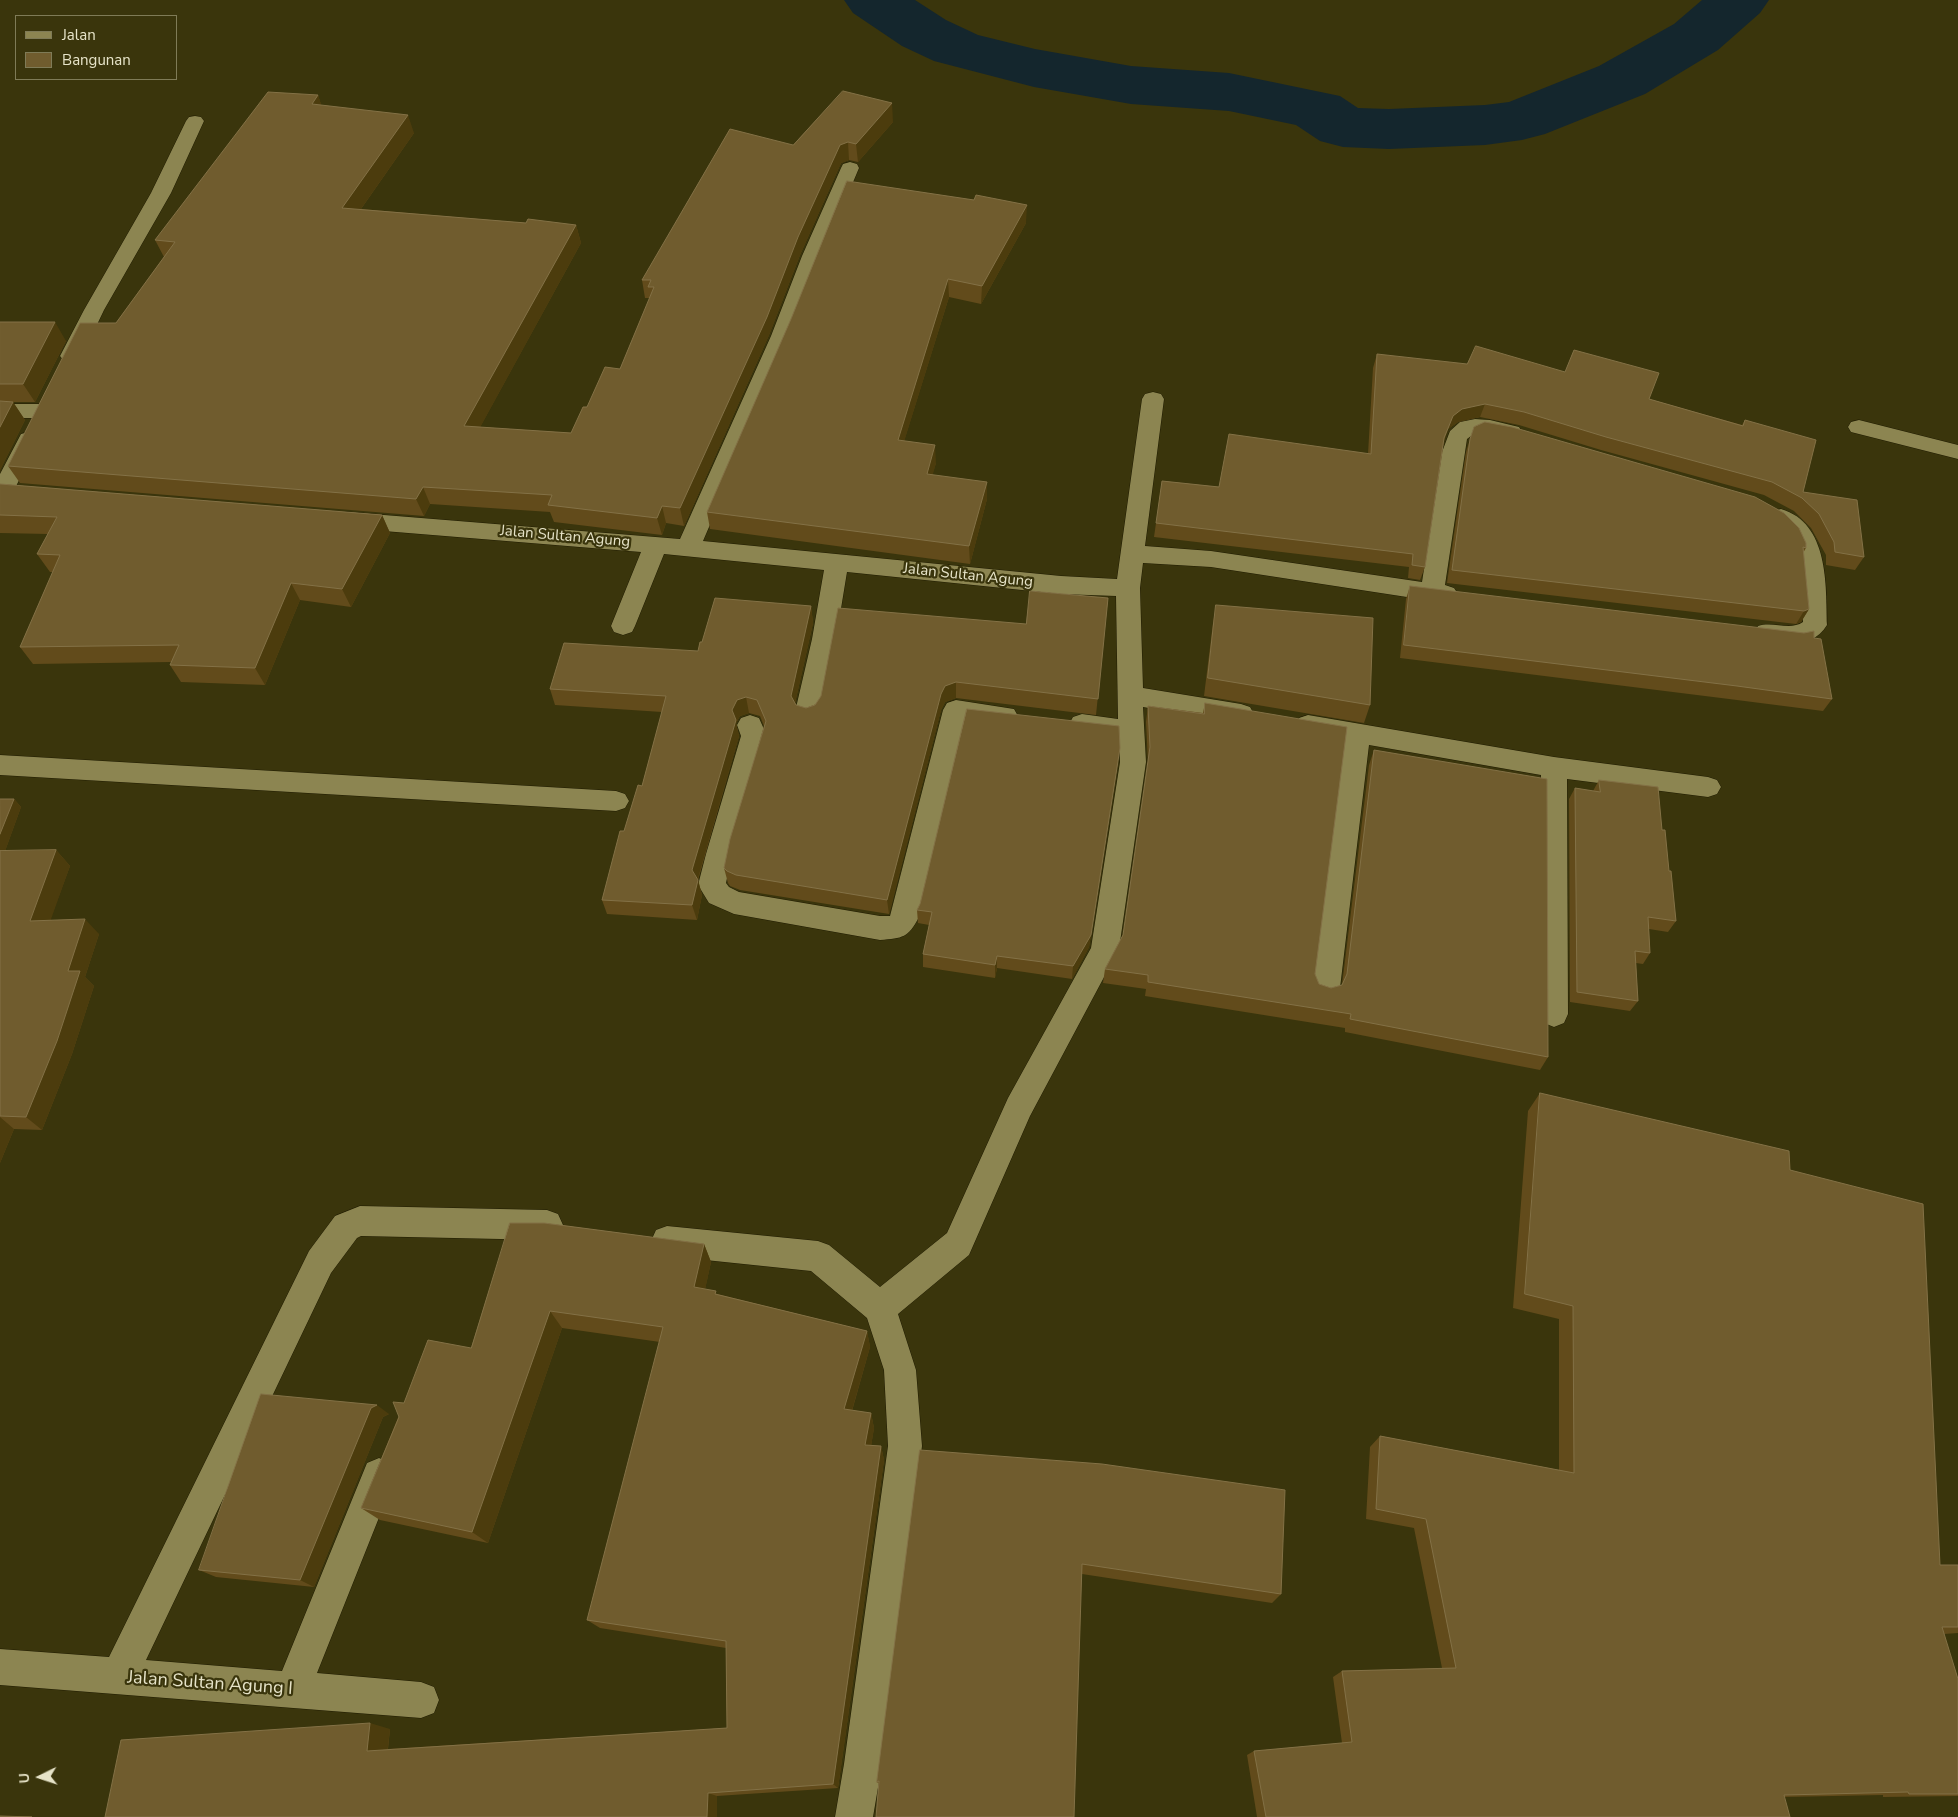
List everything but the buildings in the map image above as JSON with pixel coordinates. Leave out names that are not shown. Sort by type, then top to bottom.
[{"type":"street","points":[[8,494],[52,394],[94,310],[161,193],[195,121]]},
{"type":"street","points":[[688,548],[781,336],[812,256],[850,168]]},
{"type":"street","points":[[0,411],[52,394]]},
{"type":"street","points":[[880,1308],[958,1244],[1019,1108],[1104,950],[1134,762],[1131,730],[1128,588],[1153,399]]},
{"type":"street","points":[[1432,592],[1453,452],[1458,434],[1466,429],[1480,426],[1529,438]]},
{"type":"street","points":[[1860,427],[1958,452]]},
{"type":"street","points":[[1747,630],[1796,635],[1809,632],[1815,625],[1812,556],[1802,535],[1785,519],[1763,507]]},
{"type":"street","name":"Jalan Sultan Agung","points":[[329,518],[656,545],[1061,585],[1128,588]]},
{"type":"street","points":[[623,626],[656,545]]},
{"type":"street","points":[[1132,554],[1211,559],[1471,597]]},
{"type":"street","points":[[808,712],[824,639],[837,563]]},
{"type":"street","points":[[1130,695],[1554,767],[1708,787]]},
{"type":"street","points":[[750,725],[754,736],[712,884],[720,895],[734,903],[880,928],[898,927],[905,917],[956,710],[1024,718]]},
{"type":"street","points":[[1063,722],[1131,730]]},
{"type":"street","points":[[1326,988],[1358,733]]},
{"type":"street","points":[[0,765],[616,801]]},
{"type":"street","points":[[1554,767],[1554,1014]]},
{"type":"street","points":[[119,1677],[320,1262],[346,1227],[360,1222],[556,1225],[575,1228]]},
{"type":"street","points":[[642,1237],[818,1256],[880,1308],[900,1370],[905,1446],[863,1764],[854,1817]]},
{"type":"street","points":[[292,1690],[390,1448]]},
{"type":"street","name":"Jalan Sultan Agung I","points":[[0,1667],[421,1700]]},
{"type":"waterway","points":[[874,0],[924,33],[956,48],[1034,68],[1131,85],[1229,92],[1317,110],[1343,127],[1389,129],[1485,125],[1522,120],[1622,80],[1696,37],[1739,0]]}]
